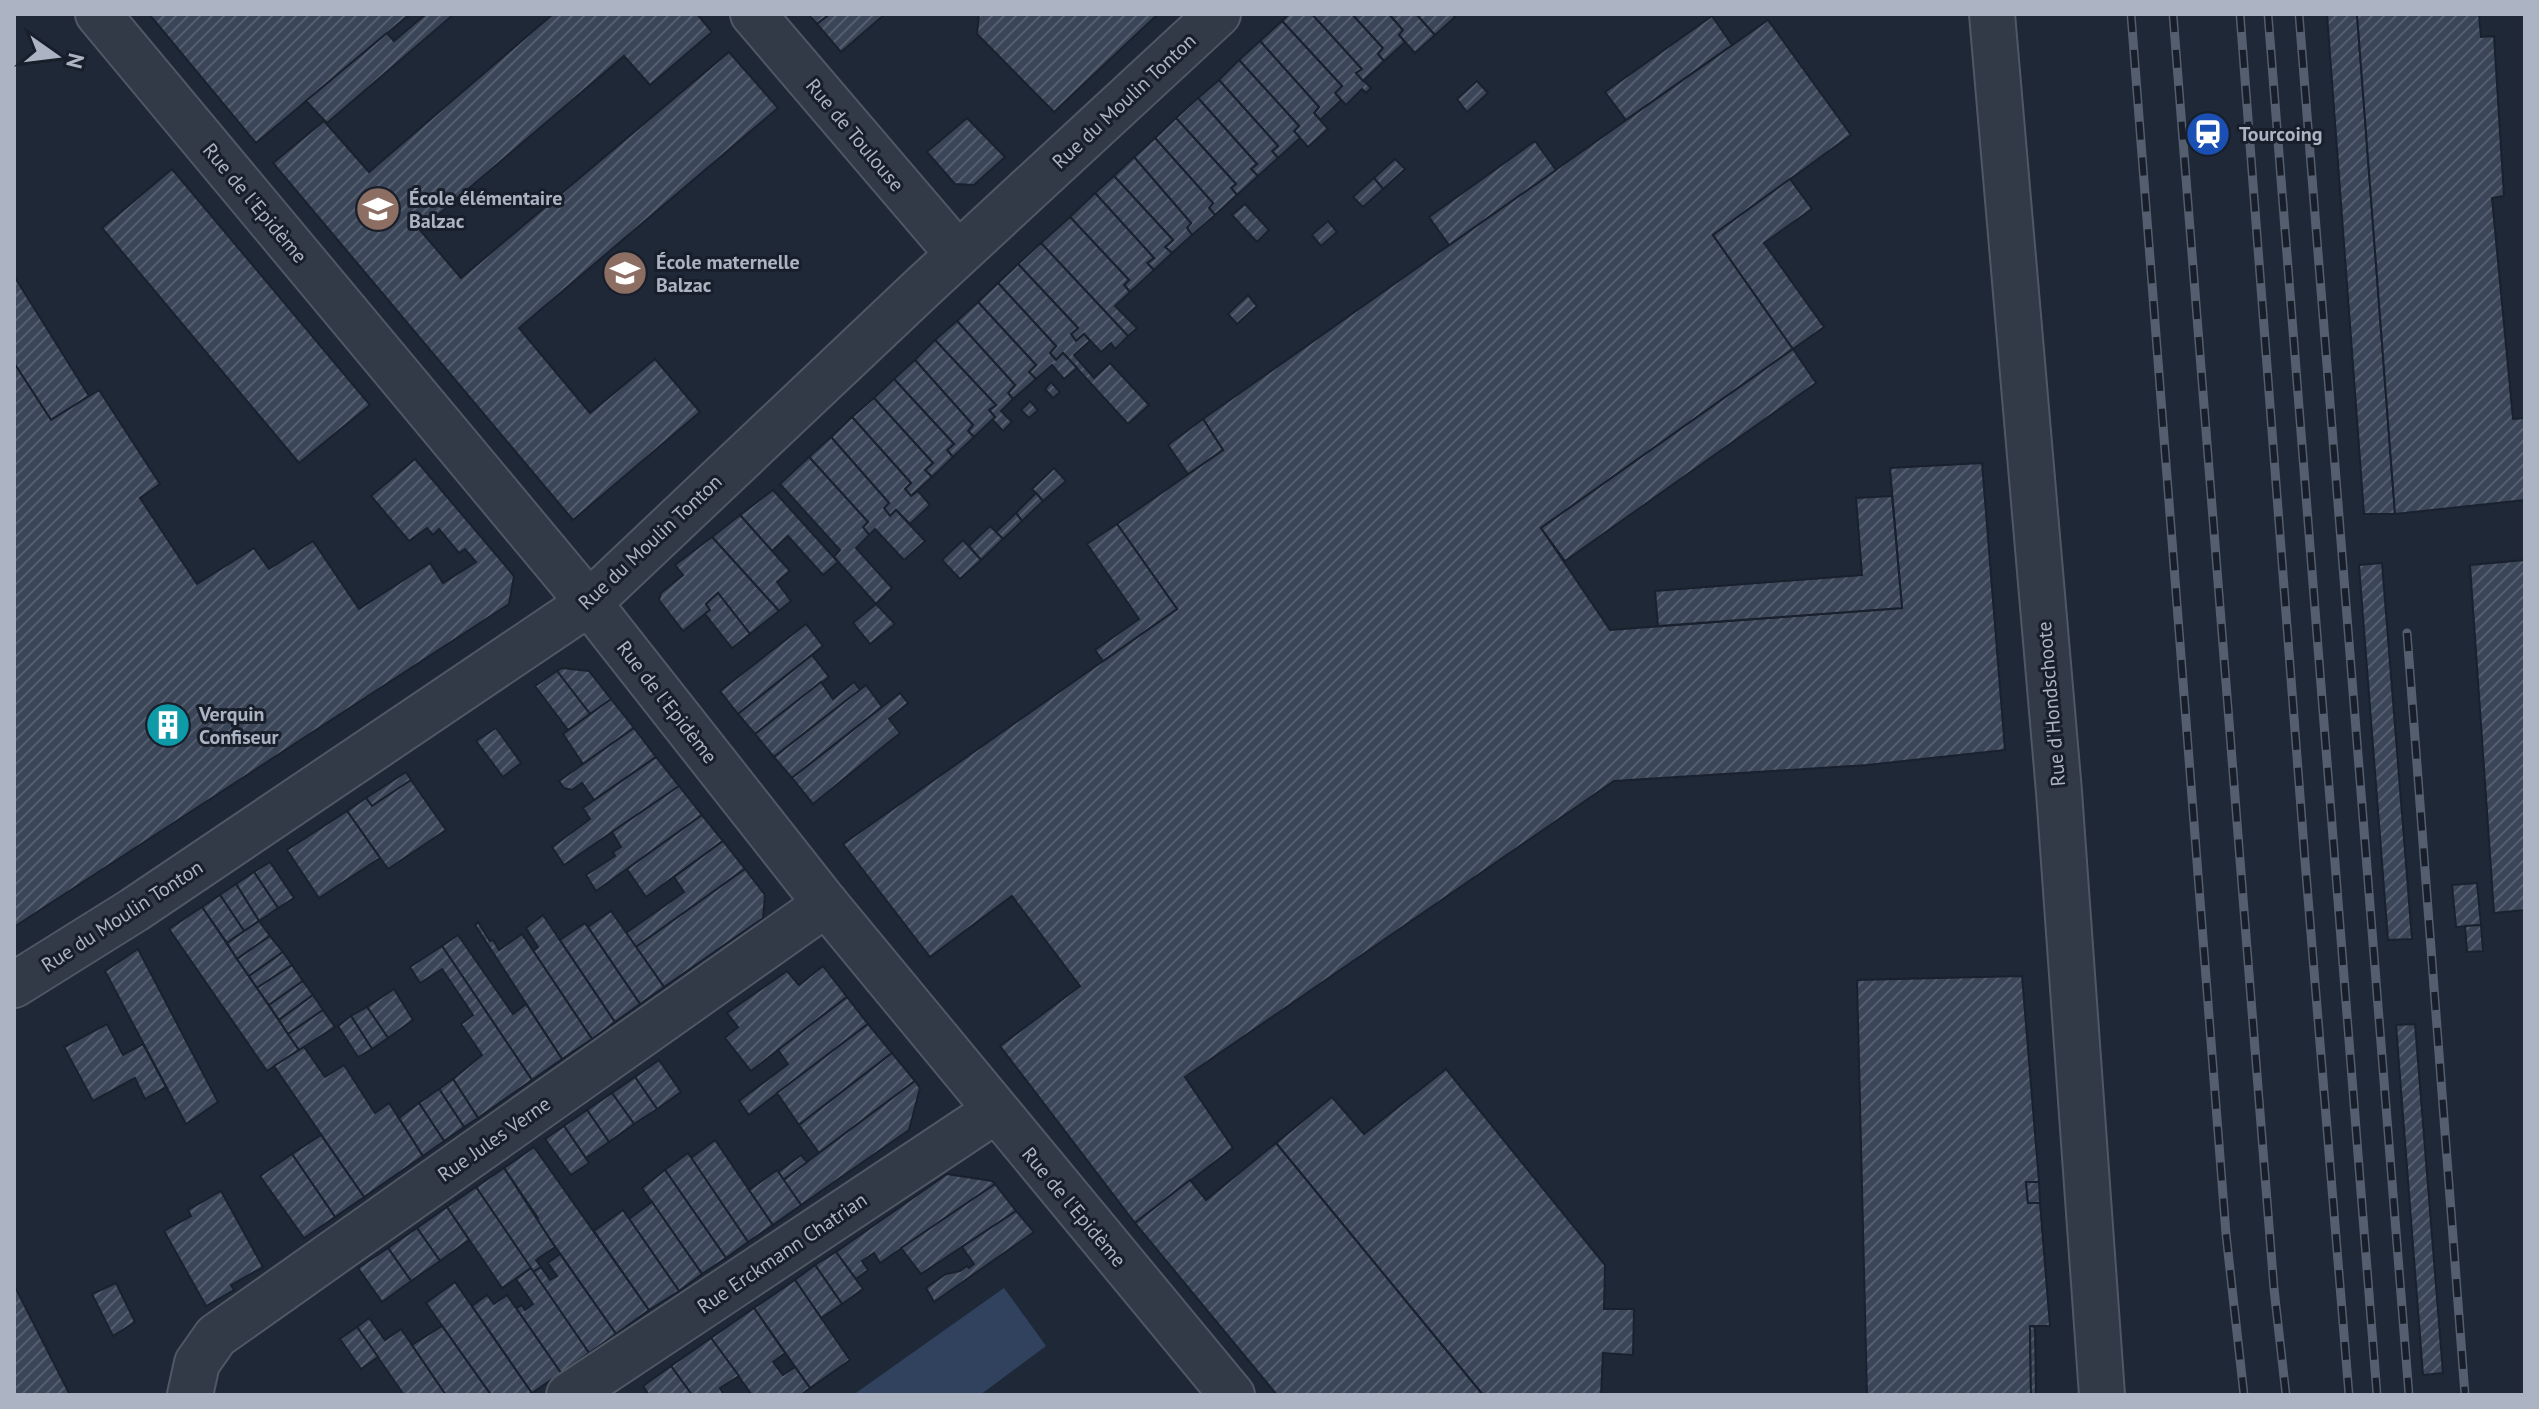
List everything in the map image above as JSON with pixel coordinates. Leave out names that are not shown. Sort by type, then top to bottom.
[{"type":"street","name":"Rue de l'Epidème","points":[[98,14],[589,603],[826,904],[1232,1395]]},
{"type":"street","name":"Rue de Toulouse","points":[[753,14],[958,254]]},
{"type":"street","name":"Rue du Moulin Tonton","points":[[14,985],[134,910],[589,603],[958,254],[1218,14]]},
{"type":"street","name":"Rue d'Hondschoote","points":[[1992,14],[2059,792],[2102,1395]]},
{"type":"street","name":"Rue Jules Verne","points":[[190,1395],[197,1363],[216,1336],[826,904]]},
{"type":"street","name":"Rue Erckmann Chatrian","points":[[569,1395],[995,1111]]},
{"type":"water","points":[[1004,1288],[1046,1346],[980,1395],[853,1395]]},
{"type":"building","points":[[149,14],[410,14],[256,143]]},
{"type":"building","points":[[426,14],[454,14],[327,123],[306,101],[387,33],[394,41]]},
{"type":"building","points":[[553,14],[697,14],[712,32],[650,85],[624,56],[420,230],[461,278],[729,52],[778,108],[519,328],[590,413],[655,359],[700,412],[573,520],[273,163],[324,121],[369,172]]},
{"type":"building","points":[[808,14],[830,14],[817,24]]},
{"type":"building","points":[[830,14],[885,14],[841,52],[817,24]]},
{"type":"building","points":[[979,14],[1158,14],[1054,112],[977,34]]},
{"type":"building","points":[[1289,14],[1312,14],[1362,69],[1356,73],[1371,88],[1366,93],[1362,89],[1346,105],[1335,93],[1342,86],[1282,21]]},
{"type":"building","points":[[1312,14],[1352,14],[1383,48],[1378,54],[1384,61],[1363,81],[1356,73],[1362,69]]},
{"type":"building","points":[[1352,14],[1389,14],[1403,30],[1399,35],[1405,42],[1384,61],[1378,54],[1383,48]]},
{"type":"building","points":[[1389,14],[1420,14],[1418,16],[1435,35],[1415,53],[1399,35],[1403,30]]},
{"type":"building","points":[[1452,14],[1455,17],[1435,35],[1418,16]]},
{"type":"building","points":[[2327,14],[2357,14],[2395,514],[2364,514]]},
{"type":"building","name":"Tourcoing","points":[[2357,14],[2479,14],[2481,37],[2494,36],[2504,196],[2492,198],[2513,419],[2525,418],[2525,500],[2395,514]]},
{"type":"building","points":[[1712,16],[1732,45],[1626,120],[1605,92]]},
{"type":"building","points":[[1768,20],[1851,135],[1713,235],[1793,349],[1541,528],[1610,630],[1902,608],[1890,468],[1982,463],[2005,750],[1867,765],[1614,781],[1185,1077],[1233,1148],[1135,1223],[1000,1046],[1080,986],[1012,896],[930,957],[843,844],[1177,609],[1117,524],[1223,450],[1203,419]]},
{"type":"building","points":[[1282,21],[1342,86],[1335,93],[1341,100],[1320,120],[1314,113],[1319,107],[1260,41]]},
{"type":"building","points":[[1260,41],[1319,107],[1314,113],[1328,129],[1308,147],[1294,131],[1299,126],[1239,60]]},
{"type":"building","points":[[1239,60],[1299,126],[1294,131],[1300,138],[1278,158],[1272,151],[1278,146],[1219,80]]},
{"type":"building","points":[[1219,80],[1278,146],[1272,151],[1278,158],[1258,176],[1251,169],[1257,164],[1198,98]]},
{"type":"building","points":[[1477,81],[1488,93],[1467,112],[1457,99]]},
{"type":"building","points":[[1198,98],[1257,164],[1251,169],[1258,176],[1237,195],[1231,188],[1236,184],[1176,118]]},
{"type":"building","points":[[967,118],[1005,157],[974,185],[955,184],[927,152]]},
{"type":"building","points":[[1176,118],[1236,184],[1231,188],[1237,195],[1215,215],[1209,208],[1213,203],[1155,138]]},
{"type":"building","points":[[1155,138],[1213,203],[1209,208],[1215,215],[1192,235],[1187,228],[1191,223],[1134,157]]},
{"type":"building","points":[[1535,141],[1556,170],[1449,245],[1429,217]]},
{"type":"building","points":[[1134,157],[1191,223],[1187,228],[1192,235],[1172,253],[1165,247],[1173,240],[1114,176]]},
{"type":"building","points":[[1395,159],[1405,169],[1383,189],[1374,178]]},
{"type":"building","points":[[172,169],[370,405],[299,463],[102,228]]},
{"type":"building","points":[[1114,176],[1173,240],[1165,247],[1172,253],[1154,270],[1147,263],[1154,258],[1095,193]]},
{"type":"building","points":[[1374,178],[1383,189],[1363,207],[1353,197]]},
{"type":"building","points":[[1790,179],[1812,209],[1764,243],[1824,327],[1793,349],[1713,235]]},
{"type":"building","points":[[1095,193],[1154,258],[1147,263],[1154,270],[1130,292],[1124,285],[1129,280],[1070,217]]},
{"type":"building","points":[[1245,204],[1269,230],[1257,242],[1232,215]]},
{"type":"building","points":[[1070,217],[1129,280],[1124,285],[1130,292],[1115,306],[1137,328],[1128,336],[1041,243]]},
{"type":"building","points":[[1328,221],[1337,232],[1321,246],[1312,235]]},
{"type":"building","points":[[1041,243],[1128,336],[1115,349],[1111,343],[1101,352],[1084,334],[1076,341],[1071,334],[1078,328],[1018,264]]},
{"type":"building","points":[[1018,264],[1078,328],[1071,334],[1076,341],[1084,334],[1090,341],[1074,355],[1094,378],[1110,363],[1149,405],[1128,424],[1063,353],[1056,360],[1050,353],[1056,346],[998,283]]},
{"type":"building","points":[[14,276],[89,396],[51,420],[14,363]]},
{"type":"building","points":[[998,283],[1056,346],[1050,353],[1056,360],[1063,353],[1077,368],[1064,379],[1052,365],[1036,379],[1029,372],[1036,365],[978,302]]},
{"type":"building","points":[[1248,295],[1257,306],[1237,324],[1228,314]]},
{"type":"building","points":[[978,302],[1036,365],[1029,372],[1036,379],[1013,399],[1008,393],[1015,385],[957,321]]},
{"type":"building","points":[[957,321],[1015,385],[1008,393],[1013,399],[1001,411],[1012,422],[1003,431],[992,419],[995,417],[989,410],[996,405],[935,340]]},
{"type":"building","points":[[935,340],[996,405],[989,410],[995,417],[974,437],[968,431],[973,425],[915,360]]},
{"type":"building","points":[[1793,349],[1816,383],[1565,561],[1541,528]]},
{"type":"building","points":[[915,360],[973,425],[968,431],[974,437],[953,457],[947,450],[954,444],[894,379]]},
{"type":"building","name":"Verquin Confiseur","points":[[14,363],[51,420],[99,390],[160,484],[140,498],[197,584],[254,548],[269,569],[313,541],[359,609],[430,563],[443,583],[476,562],[465,549],[459,553],[439,529],[433,535],[427,528],[409,541],[371,496],[415,459],[514,576],[509,604],[14,927]]},
{"type":"building","points":[[894,379],[954,444],[947,450],[953,457],[932,477],[925,470],[933,463],[874,398]]},
{"type":"building","points":[[1051,382],[1060,392],[1053,398],[1045,389]]},
{"type":"building","points":[[874,398],[933,463],[925,470],[932,477],[911,496],[905,489],[911,483],[852,417]]},
{"type":"building","points":[[1030,401],[1038,410],[1029,418],[1021,410]]},
{"type":"building","points":[[852,417],[911,483],[905,489],[911,496],[918,491],[930,505],[910,524],[896,510],[890,516],[884,508],[889,503],[831,437]]},
{"type":"building","points":[[1203,419],[1223,450],[1188,474],[1168,445]]},
{"type":"building","points":[[831,437],[889,503],[884,508],[890,516],[896,510],[925,541],[904,560],[875,529],[869,535],[863,527],[868,522],[809,457]]},
{"type":"building","points":[[809,457],[868,522],[863,527],[869,535],[856,548],[892,588],[876,604],[834,557],[840,550],[780,484]]},
{"type":"building","points":[[1054,468],[1066,481],[1043,501],[1032,489]]},
{"type":"building","points":[[773,490],[838,562],[823,575],[788,536],[772,551],[740,515]]},
{"type":"building","points":[[1036,493],[1043,501],[1022,521],[1016,513]]},
{"type":"building","points":[[1892,496],[1902,608],[1658,626],[1655,591],[1862,575],[1856,498]]},
{"type":"building","points":[[1016,513],[1022,521],[1003,539],[996,532]]},
{"type":"building","points":[[740,515],[790,571],[777,582],[791,601],[779,611],[712,537]]},
{"type":"building","points":[[1117,524],[1177,609],[1103,661],[1095,650],[1139,619],[1087,544]]},
{"type":"building","points":[[990,526],[1003,539],[981,560],[969,546]]},
{"type":"building","points":[[712,537],[779,611],[750,634],[718,593],[706,604],[710,610],[683,631],[659,600],[661,593],[683,575],[675,565]]},
{"type":"building","points":[[963,540],[981,560],[960,579],[942,560]]},
{"type":"building","points":[[2525,560],[2525,910],[2494,913],[2470,565]]},
{"type":"building","points":[[2382,563],[2412,939],[2388,940],[2359,565]]},
{"type":"building","points":[[718,593],[750,634],[732,648],[705,614],[710,610],[706,604]]},
{"type":"building","points":[[876,604],[895,624],[870,644],[853,623]]},
{"type":"building","points":[[806,624],[823,646],[738,714],[720,691]]},
{"type":"building","points":[[812,655],[829,677],[755,734],[738,714]]},
{"type":"building","points":[[562,668],[589,671],[611,699],[590,714],[557,671]]},
{"type":"building","points":[[557,671],[590,714],[568,730],[535,686]]},
{"type":"building","points":[[821,682],[833,699],[854,682],[860,690],[774,757],[755,734]]},
{"type":"building","points":[[866,685],[882,707],[792,778],[774,757]]},
{"type":"building","points":[[900,693],[908,703],[889,719],[900,733],[813,804],[792,778]]},
{"type":"building","points":[[611,699],[634,728],[583,764],[563,734]]},
{"type":"building","points":[[496,728],[521,763],[503,777],[476,741]]},
{"type":"building","points":[[634,728],[656,757],[594,800],[582,783],[572,790],[564,788],[559,781]]},
{"type":"building","points":[[656,757],[679,786],[564,865],[552,847],[590,819],[583,808]]},
{"type":"building","points":[[406,772],[411,780],[372,806],[366,798]]},
{"type":"building","points":[[411,780],[446,830],[388,869],[347,811],[366,798],[372,806]]},
{"type":"building","points":[[679,786],[702,815],[596,891],[586,875],[615,856],[613,852],[621,847],[612,832]]},
{"type":"building","points":[[347,811],[380,858],[319,898],[287,850]]},
{"type":"building","points":[[702,815],[723,841],[646,897],[627,869]]},
{"type":"building","points":[[723,841],[745,869],[636,947],[626,933],[684,892],[674,877]]},
{"type":"building","points":[[270,862],[294,898],[278,908],[254,872]]},
{"type":"building","points":[[745,869],[765,895],[763,918],[664,987],[636,947]]},
{"type":"building","points":[[254,872],[278,908],[259,921],[236,884]]},
{"type":"building","points":[[2477,883],[2481,925],[2456,927],[2452,885]]},
{"type":"building","points":[[236,884],[259,921],[244,931],[220,895]]},
{"type":"building","points":[[220,895],[244,931],[227,943],[202,907]]},
{"type":"building","points":[[202,907],[299,1050],[267,1071],[169,929]]},
{"type":"building","points":[[611,911],[664,987],[640,1004],[588,927]]},
{"type":"building","points":[[543,915],[615,1022],[592,1039],[533,951],[538,947],[526,928]]},
{"type":"building","points":[[259,921],[270,936],[237,959],[227,943]]},
{"type":"building","points":[[478,922],[499,950],[522,934],[592,1039],[562,1059],[475,925]]},
{"type":"building","points":[[585,923],[640,1004],[615,1022],[560,940]]},
{"type":"building","points":[[2481,925],[2483,951],[2467,952],[2465,926]]},
{"type":"building","points":[[458,935],[513,1014],[526,1004],[562,1059],[532,1080],[442,946]]},
{"type":"building","points":[[270,936],[283,952],[249,976],[237,959]]},
{"type":"building","points":[[442,946],[532,1080],[478,1118],[453,1079],[482,1055],[461,1024],[473,1015],[442,969],[420,983],[410,967]]},
{"type":"building","points":[[138,949],[218,1102],[186,1124],[105,971]]},
{"type":"building","points":[[283,952],[292,965],[257,988],[249,976]]},
{"type":"building","points":[[292,965],[303,981],[269,1005],[257,988]]},
{"type":"building","points":[[823,966],[847,997],[751,1071],[725,1038],[738,1027],[727,1013],[787,971],[799,985]]},
{"type":"building","points":[[2022,976],[2039,1182],[2026,1182],[2028,1203],[2040,1203],[2050,1326],[2030,1326],[2031,1395],[1867,1395],[1857,980]]},
{"type":"building","points":[[303,981],[313,995],[279,1020],[269,1005]]},
{"type":"building","points":[[394,989],[413,1020],[388,1038],[367,1007]]},
{"type":"building","points":[[313,995],[323,1010],[288,1034],[279,1020]]},
{"type":"building","points":[[847,997],[868,1024],[749,1115],[739,1101],[788,1064],[778,1050]]},
{"type":"building","points":[[367,1007],[388,1038],[372,1049],[351,1016]]},
{"type":"building","points":[[323,1010],[335,1027],[299,1050],[288,1034]]},
{"type":"building","points":[[351,1016],[372,1049],[358,1057],[338,1026]]},
{"type":"building","points":[[107,1024],[123,1055],[143,1044],[166,1087],[145,1099],[135,1078],[93,1101],[64,1047]]},
{"type":"building","points":[[868,1024],[892,1053],[799,1125],[777,1093]]},
{"type":"building","points":[[2415,1024],[2443,1373],[2423,1375],[2396,1025]]},
{"type":"building","points":[[304,1047],[325,1077],[344,1065],[375,1113],[389,1103],[423,1156],[364,1197],[274,1066]]},
{"type":"building","points":[[892,1053],[915,1081],[819,1153],[799,1125]]},
{"type":"building","points":[[659,1060],[681,1092],[657,1109],[635,1077]]},
{"type":"building","points":[[1446,1069],[1605,1265],[1604,1309],[1634,1309],[1633,1355],[1603,1353],[1601,1395],[1483,1395],[1276,1143],[1332,1097],[1364,1134]]},
{"type":"building","points":[[635,1077],[657,1109],[634,1124],[612,1093]]},
{"type":"building","points":[[453,1079],[478,1118],[464,1127],[439,1089]]},
{"type":"building","points":[[915,1081],[920,1088],[909,1130],[801,1205],[783,1180]]},
{"type":"building","points":[[439,1089],[464,1127],[444,1141],[419,1103]]},
{"type":"building","points":[[612,1093],[634,1124],[609,1142],[587,1110]]},
{"type":"building","points":[[419,1103],[444,1141],[423,1156],[399,1118]]},
{"type":"building","points":[[587,1110],[609,1142],[586,1158],[564,1126]]},
{"type":"building","points":[[564,1126],[589,1163],[571,1175],[545,1139]]},
{"type":"building","points":[[321,1135],[364,1197],[335,1217],[292,1154]]},
{"type":"building","points":[[715,1140],[773,1225],[748,1242],[691,1158]]},
{"type":"building","points":[[1276,1143],[1483,1395],[1277,1395],[1135,1223],[1190,1180],[1206,1200]]},
{"type":"building","points":[[534,1147],[649,1310],[616,1334],[504,1168]]},
{"type":"building","points":[[688,1153],[748,1242],[726,1258],[665,1170]]},
{"type":"building","points":[[292,1154],[335,1217],[304,1238],[260,1176]]},
{"type":"building","points":[[801,1155],[807,1162],[783,1180],[778,1172]]},
{"type":"building","points":[[504,1168],[555,1247],[536,1260],[541,1267],[533,1272],[476,1187]]},
{"type":"building","points":[[665,1170],[726,1258],[702,1274],[642,1188]]},
{"type":"building","points":[[777,1170],[801,1205],[773,1225],[749,1190]]},
{"type":"building","points":[[947,1174],[995,1184],[880,1263],[874,1253],[862,1261],[868,1270],[856,1279],[836,1252]]},
{"type":"building","points":[[2026,1182],[2039,1182],[2040,1203],[2028,1203]]},
{"type":"building","points":[[995,1184],[1016,1211],[921,1274],[901,1248]]},
{"type":"building","points":[[476,1187],[531,1268],[502,1288],[447,1207]]},
{"type":"building","points":[[221,1191],[263,1267],[231,1285],[234,1290],[206,1306],[164,1231],[191,1216],[188,1210]]},
{"type":"building","points":[[652,1202],[702,1274],[679,1291],[629,1219]]},
{"type":"building","points":[[447,1207],[469,1240],[440,1261],[417,1228]]},
{"type":"building","points":[[623,1210],[679,1291],[649,1310],[594,1231]]},
{"type":"building","points":[[1016,1211],[1034,1232],[934,1302],[926,1288],[946,1274],[974,1264],[962,1247]]},
{"type":"building","points":[[417,1228],[440,1261],[411,1281],[388,1248]]},
{"type":"building","points":[[388,1248],[411,1281],[382,1302],[358,1268]]},
{"type":"building","points":[[836,1252],[863,1289],[842,1304],[815,1265]]},
{"type":"building","points":[[560,1254],[616,1334],[589,1353],[533,1272],[541,1267],[550,1280],[557,1276],[548,1263]]},
{"type":"building","points":[[815,1265],[842,1304],[821,1318],[795,1280]]},
{"type":"building","points":[[531,1268],[589,1353],[561,1373],[516,1308],[522,1305],[525,1310],[533,1304],[516,1279]]},
{"type":"building","points":[[795,1280],[850,1360],[810,1388],[754,1308]]},
{"type":"building","points":[[455,1282],[532,1393],[491,1395],[426,1303]]},
{"type":"building","points":[[116,1283],[135,1322],[113,1336],[92,1294]]},
{"type":"building","points":[[14,1285],[70,1395],[14,1395]]},
{"type":"building","points":[[487,1295],[494,1304],[507,1295],[561,1373],[532,1393],[472,1306]]},
{"type":"building","points":[[754,1308],[785,1353],[773,1362],[783,1375],[795,1367],[810,1388],[801,1395],[752,1395],[711,1338]]},
{"type":"building","points":[[369,1318],[385,1340],[401,1329],[446,1395],[404,1395],[357,1327]]},
{"type":"building","points":[[442,1326],[491,1395],[446,1395],[412,1345]]},
{"type":"building","points":[[2030,1326],[2035,1327],[2036,1395],[2031,1395]]},
{"type":"building","points":[[357,1327],[378,1357],[361,1369],[340,1339]]},
{"type":"building","points":[[711,1338],[739,1376],[720,1388],[724,1395],[692,1395],[671,1366]]},
{"type":"building","points":[[671,1366],[692,1395],[649,1395],[643,1386]]},
{"type":"railway","points":[[2131,14],[2226,1234],[2244,1395]]},
{"type":"railway","points":[[2173,14],[2274,1289],[2286,1395]]},
{"type":"railway","points":[[2240,14],[2349,1395]]},
{"type":"railway","points":[[2268,14],[2377,1395]]},
{"type":"railway","points":[[2299,14],[2409,1395]]},
{"type":"railway","points":[[2407,633],[2465,1395]]},
{"type":"place","name":"Tourcoing","points":[[2208,134]]},
{"type":"place","name":"École élémentaire Balzac","points":[[378,209]]},
{"type":"place","name":"École maternelle Balzac","points":[[625,273]]},
{"type":"place","name":"Verquin Confiseur","points":[[168,725]]}]
